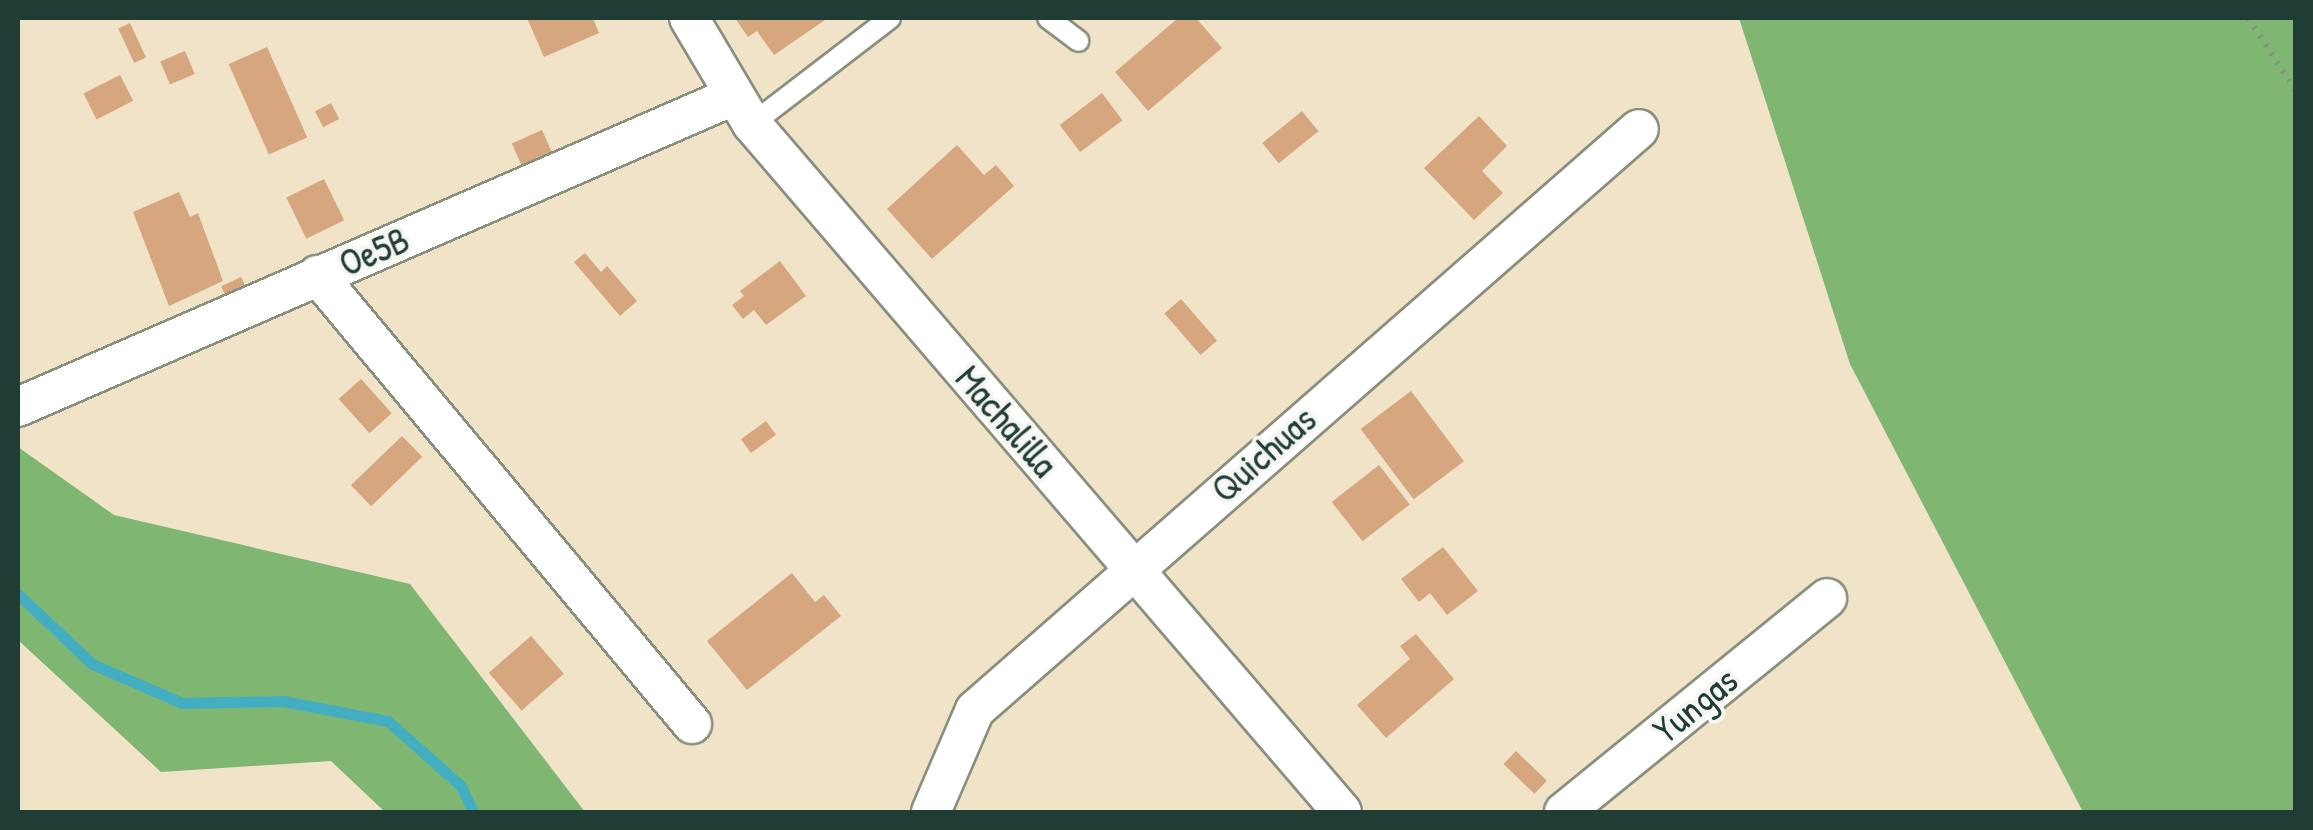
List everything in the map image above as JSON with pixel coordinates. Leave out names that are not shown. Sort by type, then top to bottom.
[{"type":"street","name":"Machalilla","points":[[689,18],[742,111],[1342,812]]},
{"type":"street","name":"Oe5B","points":[[18,407],[317,275],[742,111]]},
{"type":"street","name":"Quichuas","points":[[932,812],[975,710],[1132,567],[1639,129]]},
{"type":"street","points":[[317,275],[692,724]]},
{"type":"street","name":"Yungas","points":[[1564,812],[1827,598]]},
{"type":"lane","points":[[742,111],[890,18]]},
{"type":"lane","points":[[1048,18],[1078,41]]},
{"type":"path","points":[[2248,18],[2296,91]]},
{"type":"green space","points":[[1739,18],[2295,18],[2295,812],[2083,812],[1850,364]]},
{"type":"green space","points":[[18,447],[114,515],[410,584],[585,812],[385,812],[331,761],[161,772],[18,640]]},
{"type":"building","points":[[527,18],[593,18],[599,33],[544,57]]},
{"type":"building","points":[[735,18],[828,18],[774,55],[757,31],[748,37]]},
{"type":"building","points":[[1178,18],[1196,18],[1222,48],[1148,111],[1115,72]]},
{"type":"building","points":[[130,23],[146,57],[134,63],[118,28]]},
{"type":"building","points":[[267,47],[307,137],[269,155],[229,64]]},
{"type":"building","points":[[185,51],[195,74],[170,85],[160,62]]},
{"type":"building","points":[[120,75],[133,101],[97,119],[83,94]]},
{"type":"building","points":[[1102,93],[1122,120],[1080,152],[1060,125]]},
{"type":"building","points":[[331,103],[339,119],[323,127],[315,111]]},
{"type":"building","points":[[1302,111],[1318,131],[1279,163],[1262,143]]},
{"type":"building","points":[[1479,116],[1507,146],[1482,171],[1503,193],[1474,220],[1424,168]]},
{"type":"building","points":[[542,130],[554,157],[524,171],[512,143]]},
{"type":"building","points":[[957,145],[984,175],[996,165],[1014,186],[932,259],[887,209]]},
{"type":"building","points":[[324,179],[344,220],[306,239],[286,197]]},
{"type":"building","points":[[179,192],[190,217],[198,213],[223,281],[169,306],[133,212]]},
{"type":"building","points":[[585,253],[601,272],[607,266],[637,301],[620,316],[574,262]]},
{"type":"building","points":[[780,261],[806,296],[766,325],[754,310],[743,319],[732,305],[744,296],[740,291]]},
{"type":"building","points":[[241,277],[249,294],[229,304],[221,286]]},
{"type":"building","points":[[1181,299],[1217,341],[1200,355],[1164,313]]},
{"type":"building","points":[[361,379],[392,413],[369,433],[339,399]]},
{"type":"building","points":[[1411,391],[1464,461],[1414,499],[1361,429]]},
{"type":"building","points":[[766,421],[776,435],[751,453],[741,439]]},
{"type":"building","points":[[402,436],[422,457],[371,506],[351,485]]},
{"type":"building","points":[[1379,465],[1410,504],[1363,541],[1332,502]]},
{"type":"building","points":[[1443,547],[1478,591],[1447,615],[1430,593],[1419,602],[1401,579]]},
{"type":"building","points":[[792,573],[815,602],[824,595],[841,616],[747,690],[707,641]]},
{"type":"building","points":[[1416,634],[1454,679],[1386,738],[1357,705],[1410,659],[1400,646]]},
{"type":"building","points":[[531,636],[564,674],[522,710],[489,673]]},
{"type":"building","points":[[1516,751],[1547,781],[1534,794],[1503,764]]},
{"type":"waterway","points":[[18,594],[92,664],[182,703],[283,701],[388,721],[461,786],[473,812]]}]
